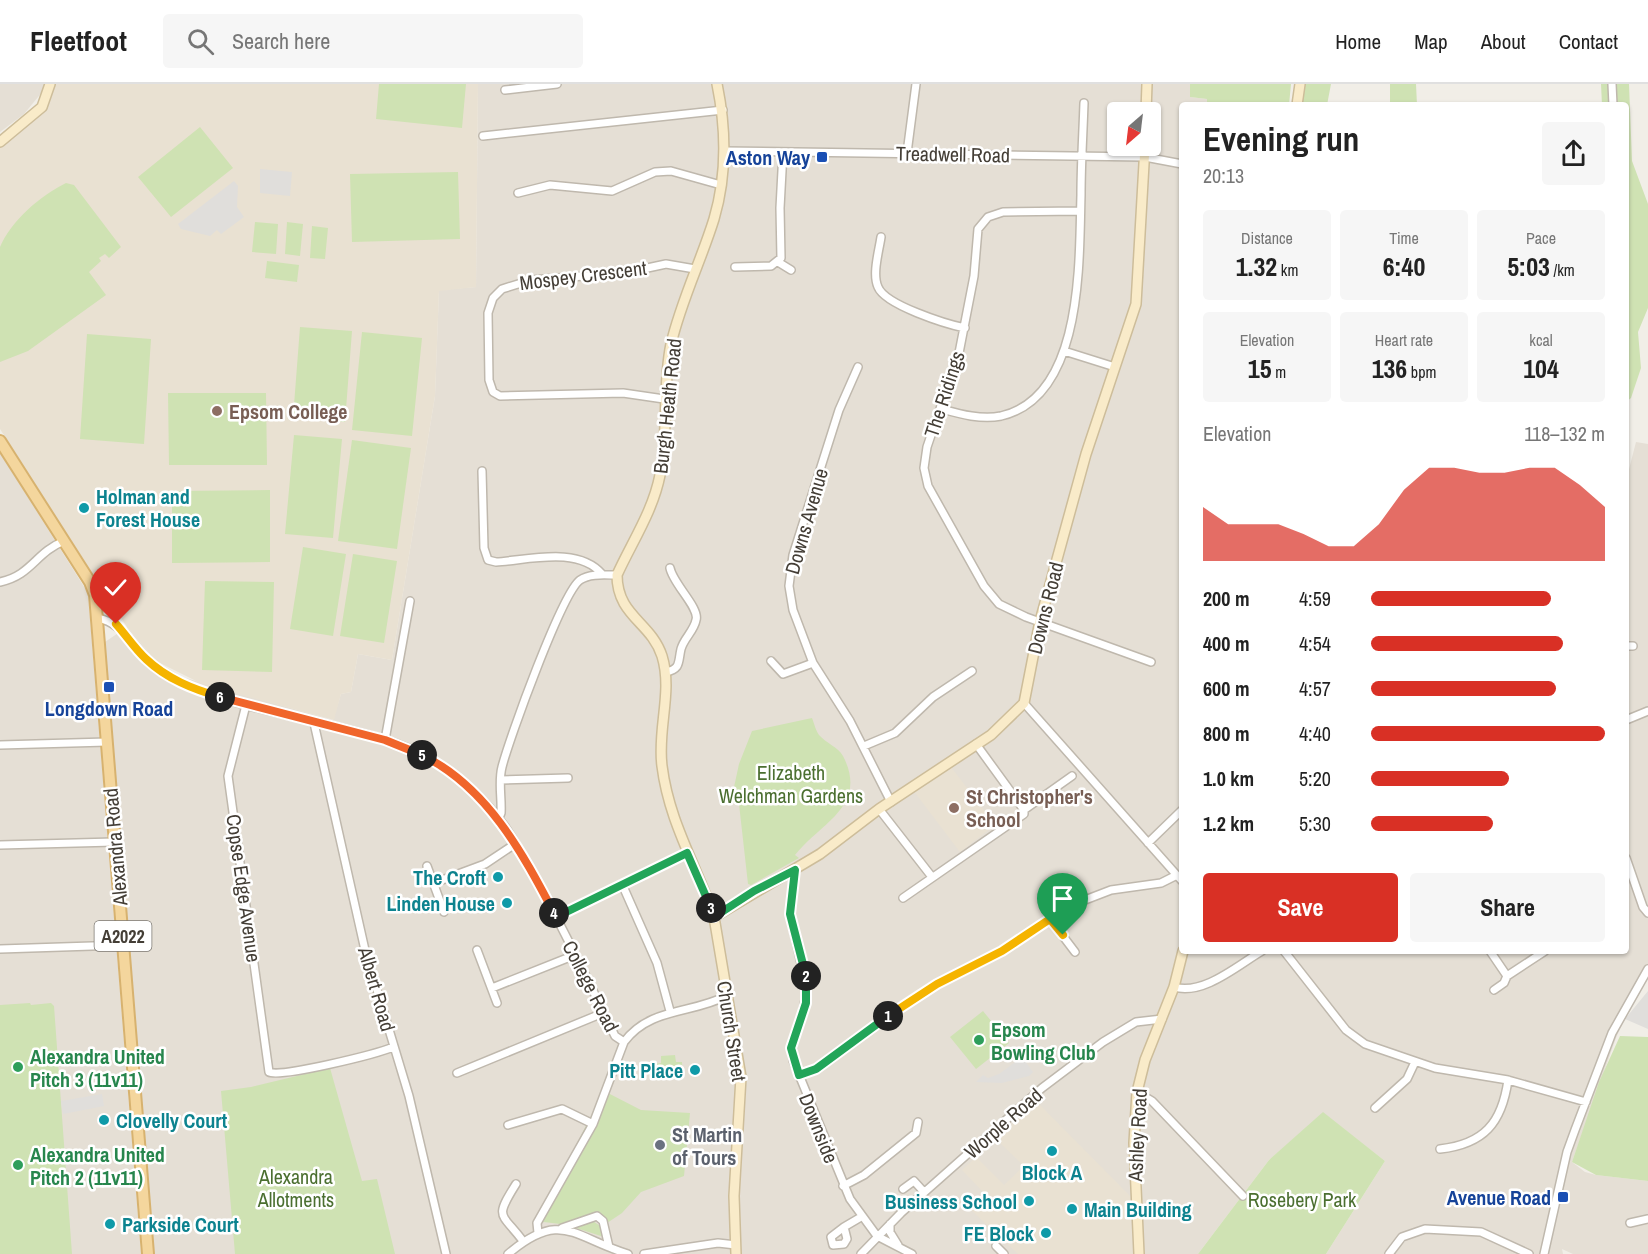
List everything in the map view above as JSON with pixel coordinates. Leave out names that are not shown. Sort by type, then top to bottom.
[{"type":"main road","points":[[0,142],[42,107],[50,84]]},
{"type":"main road","name":"Burgh Heath Road","points":[[617,575],[656,493],[664,446],[664,399],[671,344],[695,269],[714,220],[721,185],[724,151],[723,110],[717,84]]},
{"type":"main road","points":[[1146,102],[1147,84]]},
{"type":"main road","points":[[1297,102],[1300,84]]},
{"type":"main road","name":"Downs Road","points":[[1024,703],[1040,621],[1086,454],[1136,304],[1145,157]]},
{"type":"main road","name":"A2022","points":[[0,441],[93,589],[97,618]]},
{"type":"main road","points":[[617,575],[617,585],[623,603],[654,639],[666,672],[660,733],[661,761],[671,814],[706,892],[714,917],[754,891],[795,870],[1005,723],[1024,703]]},
{"type":"main road","name":"Alexandra Road","points":[[97,618],[148,1254]]},
{"type":"main road","name":"Church Street","points":[[714,917],[742,1084],[735,1187],[736,1250]]},
{"type":"main road","name":"Ashley Road","points":[[1139,1254],[1134,1143],[1137,1092],[1145,1060],[1174,987],[1182,954]]},
{"type":"street","points":[[505,90],[556,84]]},
{"type":"street","points":[[907,153],[916,84]]},
{"type":"street","points":[[1612,84],[1613,102]]},
{"type":"street","points":[[942,409],[993,417],[1014,411],[1042,390],[1057,369],[1064,351],[1078,274],[1084,103]]},
{"type":"street","points":[[483,136],[723,110]]},
{"type":"street","name":"Treadwell Road","points":[[724,151],[1145,157],[1179,163]]},
{"type":"street","points":[[735,267],[771,266],[778,262],[781,254],[780,208],[783,153]]},
{"type":"street","points":[[518,194],[550,185],[612,191],[655,172],[671,171],[721,185]]},
{"type":"street","name":"The Ridings","points":[[1080,211],[1003,212],[995,213],[982,222],[976,237],[974,276],[964,328],[942,409],[927,447],[924,468],[928,486],[992,597],[1008,609],[1151,662]]},
{"type":"street","points":[[881,237],[876,281],[882,294],[931,318],[964,328]]},
{"type":"street","points":[[778,262],[791,270]]},
{"type":"street","name":"Mospey Crescent","points":[[664,399],[623,393],[500,396],[493,392],[489,380],[488,313],[493,298],[502,289],[522,282],[624,273],[666,264],[695,269]]},
{"type":"street","points":[[1064,351],[1115,367]]},
{"type":"street","name":"Downs Avenue","points":[[858,367],[839,410],[789,574],[793,610],[813,663],[864,746],[891,802]]},
{"type":"street","points":[[482,471],[484,555],[488,560],[496,562],[571,557],[589,562],[602,574]]},
{"type":"street","points":[[0,582],[23,574],[45,552],[64,541]]},
{"type":"street","points":[[666,672],[674,670],[679,665],[683,643],[697,618],[696,611],[674,582],[670,568]]},
{"type":"street","points":[[499,818],[502,808],[502,767],[563,607],[580,580],[602,574],[617,575]]},
{"type":"street","points":[[385,740],[410,602]]},
{"type":"street","name":"College Road","points":[[97,618],[116,624],[144,658],[175,680],[208,694],[246,705],[385,740],[412,750],[442,767],[499,818],[556,917],[615,1036],[624,1042]]},
{"type":"street","points":[[771,661],[783,674],[813,663]]},
{"type":"street","points":[[864,746],[895,733],[933,697],[972,671]]},
{"type":"street","points":[[1024,703],[1179,879]]},
{"type":"street","name":"Copse Edge Avenue","points":[[246,705],[228,776],[269,1072],[276,1075],[301,1070],[393,1047]]},
{"type":"street","points":[[1629,719],[1648,711]]},
{"type":"street","name":"Albert Road","points":[[314,723],[365,950],[417,1124],[446,1254]]},
{"type":"street","points":[[0,746],[107,742]]},
{"type":"street","points":[[976,744],[1024,810]]},
{"type":"street","points":[[903,898],[1024,814],[1024,810],[1072,776]]},
{"type":"street","points":[[501,780],[568,778]]},
{"type":"street","points":[[879,810],[932,878]]},
{"type":"street","points":[[1148,843],[1179,813]]},
{"type":"street","points":[[0,845],[114,842]]},
{"type":"street","points":[[434,883],[485,864],[515,844]]},
{"type":"street","points":[[556,917],[687,853]]},
{"type":"street","points":[[427,866],[444,912]]},
{"type":"street","points":[[1629,867],[1639,896],[1648,913]]},
{"type":"street","name":"Downside","points":[[795,870],[790,914],[807,990],[802,1016],[791,1048],[799,1075],[843,1186],[861,1217],[877,1236]]},
{"type":"street","points":[[799,1075],[816,1069],[893,1012],[937,984],[1002,951],[1050,919],[1092,896],[1161,883],[1175,876]]},
{"type":"street","points":[[622,884],[657,963],[670,1011]]},
{"type":"street","points":[[1050,919],[1075,952]]},
{"type":"street","points":[[0,949],[123,945]]},
{"type":"street","points":[[477,950],[497,1003]]},
{"type":"street","points":[[1174,987],[1187,989],[1203,985],[1257,954]]},
{"type":"street","points":[[1286,954],[1350,1034],[1377,1049],[1415,1062],[1508,1080],[1586,1102]]},
{"type":"street","points":[[1492,954],[1507,976]]},
{"type":"street","points":[[1494,990],[1504,984],[1507,976],[1540,954]]},
{"type":"street","points":[[492,988],[574,955]]},
{"type":"street","points":[[1544,1254],[1567,1152],[1625,1006],[1648,969]]},
{"type":"street","points":[[538,1233],[537,1223],[593,1124],[624,1042],[636,1028],[670,1011],[707,1003],[726,996]]},
{"type":"street","points":[[456,1073],[603,1013]]},
{"type":"street","name":"Worple Road","points":[[861,1254],[924,1192],[1037,1092],[1103,1042],[1136,1022],[1161,1019]]},
{"type":"street","points":[[1375,1108],[1407,1079],[1415,1062]]},
{"type":"street","points":[[1440,1149],[1469,1142],[1491,1126],[1503,1108],[1508,1080]]},
{"type":"street","points":[[1137,1092],[1152,1101],[1243,1196]]},
{"type":"street","points":[[508,1125],[562,1109],[593,1124]]},
{"type":"street","points":[[843,1186],[864,1175],[916,1133],[918,1122]]},
{"type":"street","points":[[903,1189],[914,1180],[924,1192]]},
{"type":"street","points":[[516,1184],[503,1203],[502,1215],[505,1222],[523,1241]]},
{"type":"street","points":[[508,1254],[523,1241],[538,1233],[562,1228],[597,1216],[603,1221],[609,1246]]},
{"type":"street","points":[[844,1227],[861,1217]]},
{"type":"street","points":[[1630,1223],[1648,1219]]},
{"type":"street","points":[[890,1224],[890,1232],[900,1247]]},
{"type":"street","points":[[562,1228],[628,1254]]},
{"type":"street","points":[[1389,1254],[1402,1237],[1415,1230],[1425,1229],[1481,1232],[1529,1254]]},
{"type":"street","points":[[877,1236],[912,1254]]},
{"type":"street","points":[[644,1254],[718,1243],[736,1250]]},
{"type":"street","points":[[996,1246],[1004,1254]]},
{"type":"shaded area","points":[[0,84],[45,84],[43,91],[24,114],[0,132]]},
{"type":"shaded area","name":"Epsom College","points":[[54,84],[478,84],[476,287],[439,291],[435,396],[392,660],[358,654],[351,692],[341,694],[334,720],[202,684],[156,661],[127,627],[0,429],[0,146],[47,109]]},
{"type":"shaded area","points":[[478,84],[1190,84],[1190,97],[1207,99],[1207,102],[1179,102],[1179,954],[1629,954],[1629,469],[1636,442],[1648,444],[1648,977],[1633,1000],[1616,1038],[1572,1162],[1585,1172],[1596,1175],[1648,1181],[1648,1254],[1573,1254],[1562,1249],[1563,1254],[1326,1254],[1385,1161],[1323,1113],[1269,1160],[1198,1254],[154,1254],[105,642],[127,627],[156,661],[182,677],[333,720],[341,694],[351,692],[358,654],[392,660],[435,396],[439,290],[476,287]]},
{"type":"shaded area","points":[[260,169],[292,172],[290,196],[260,193]]},
{"type":"shaded area","points":[[234,181],[238,186],[237,207],[244,217],[221,234],[217,230],[210,236],[181,229],[178,224]]},
{"type":"shaded area","points":[[0,453],[88,593],[141,1254],[0,1254]]},
{"type":"shaded area","name":"St Christopher's School","points":[[948,763],[995,825],[960,852],[913,790]]},
{"type":"shaded area","points":[[1648,991],[1648,1029],[1625,1019]]},
{"type":"shaded area","points":[[1022,1057],[1033,1072],[1029,1076],[1002,1083],[976,1082],[983,1075],[988,1078],[999,1074]]},
{"type":"shaded area","points":[[102,1094],[104,1106],[63,1114],[61,1101]]},
{"type":"shaded area","points":[[1036,1101],[1130,1196],[1133,1254],[1018,1254],[970,1209],[985,1194],[962,1170],[976,1157],[1004,1185],[1024,1166],[997,1140]]},
{"type":"green space","points":[[379,84],[466,84],[462,128],[376,119]]},
{"type":"green space","points":[[1190,84],[1291,84],[1289,102],[1207,102],[1207,99],[1190,97]]},
{"type":"green space","points":[[1304,84],[1331,84],[1328,102],[1302,102]]},
{"type":"green space","points":[[1390,84],[1416,84],[1417,102],[1390,102]]},
{"type":"green space","points":[[1601,84],[1629,84],[1632,161],[1648,204],[1648,308],[1638,332],[1641,368],[1629,400],[1629,102],[1602,102]]},
{"type":"green space","points":[[200,127],[233,168],[171,217],[138,177]]},
{"type":"green space","points":[[458,172],[460,239],[352,242],[350,174]]},
{"type":"green space","points":[[66,183],[74,185],[121,247],[109,258],[105,254],[99,258],[101,261],[89,272],[106,295],[28,351],[0,362],[0,247],[19,218],[47,194]]},
{"type":"green space","points":[[255,222],[278,224],[276,254],[252,252]]},
{"type":"green space","points":[[287,222],[303,224],[300,256],[285,254]]},
{"type":"green space","points":[[312,226],[328,228],[325,259],[310,258]]},
{"type":"green space","points":[[267,261],[299,265],[297,282],[265,278]]},
{"type":"green space","points":[[300,327],[352,331],[345,422],[293,418]]},
{"type":"green space","points":[[362,332],[422,338],[412,436],[352,430]]},
{"type":"green space","points":[[87,334],[151,339],[144,444],[80,439]]},
{"type":"green space","points":[[168,393],[266,393],[267,465],[169,465]]},
{"type":"green space","points":[[294,435],[342,439],[333,538],[285,534]]},
{"type":"green space","points":[[352,440],[411,448],[397,549],[338,541]]},
{"type":"green space","points":[[270,490],[270,562],[172,563],[172,491]]},
{"type":"green space","points":[[303,547],[346,554],[333,636],[290,629]]},
{"type":"green space","points":[[353,554],[397,561],[384,643],[340,636]]},
{"type":"green space","points":[[205,581],[274,582],[272,672],[202,670]]},
{"type":"green space","name":"Elizabeth Welchman Gardens","points":[[812,718],[819,735],[843,756],[849,773],[850,788],[846,801],[828,823],[795,855],[799,858],[751,885],[748,884],[739,804],[734,787],[739,764],[752,731]]},
{"type":"green space","points":[[30,1003],[31,1005],[51,1003],[54,1006],[72,1254],[0,1254],[0,1005]]},
{"type":"green space","name":"Epsom Bowling Club","points":[[983,1011],[1009,1043],[976,1069],[950,1037]]},
{"type":"green space","points":[[1620,1036],[1648,1037],[1648,1181],[1596,1175],[1572,1162],[1599,1082]]},
{"type":"green space","points":[[675,1055],[676,1062],[682,1062],[683,1078],[656,1080],[655,1064],[661,1063],[661,1056]]},
{"type":"green space","name":"Alexandra Allotments","points":[[330,1068],[362,1181],[377,1179],[395,1254],[235,1254],[221,1091],[251,1087]]},
{"type":"green space","name":"St Martin of Tours","points":[[604,1091],[641,1110],[690,1113],[684,1176],[641,1192],[622,1213],[604,1225],[600,1212],[560,1224],[544,1222],[534,1226]]},
{"type":"green space","name":"Rosebery Park","points":[[1323,1112],[1385,1161],[1326,1254],[1198,1254],[1269,1160]]},
{"type":"green space","points":[[593,1221],[603,1228],[604,1237],[576,1228]]},
{"type":"place","name":"Aston Way","points":[[822,157]]},
{"type":"place","name":"Epsom College","points":[[217,411]]},
{"type":"place","name":"Holman and Forest House","points":[[84,508]]},
{"type":"place","name":"Longdown Road","points":[[109,687]]},
{"type":"place","name":"St Christopher's School","points":[[954,808]]},
{"type":"place","name":"The Croft","points":[[498,877]]},
{"type":"place","name":"Linden House","points":[[507,903]]},
{"type":"place","name":"Epsom Bowling Club","points":[[979,1040]]},
{"type":"place","name":"Alexandra United Pitch 3 (11v11)","points":[[18,1067]]},
{"type":"place","name":"Pitt Place","points":[[695,1070]]},
{"type":"place","name":"Clovelly Court","points":[[104,1120]]},
{"type":"place","name":"St Martin of Tours","points":[[660,1145]]},
{"type":"place","name":"Block A","points":[[1052,1151]]},
{"type":"place","name":"Alexandra United Pitch 2 (11v11)","points":[[18,1165]]},
{"type":"place","name":"Avenue Road","points":[[1563,1197]]},
{"type":"place","name":"Business School","points":[[1029,1201]]},
{"type":"place","name":"Main Building","points":[[1072,1209]]},
{"type":"place","name":"Parkside Court","points":[[110,1224]]},
{"type":"place","name":"FE Block","points":[[1046,1233]]},
{"type":"route","points":[[116,624],[144,658],[159,670],[190,687],[246,705],[385,740],[426,756],[454,776],[499,818],[556,917],[687,853],[706,892],[714,917],[754,891],[795,870],[790,914],[807,981],[806,1003],[791,1048],[799,1075],[816,1069],[893,1012],[937,984],[1002,951],[1050,919],[1063,935]]}]
